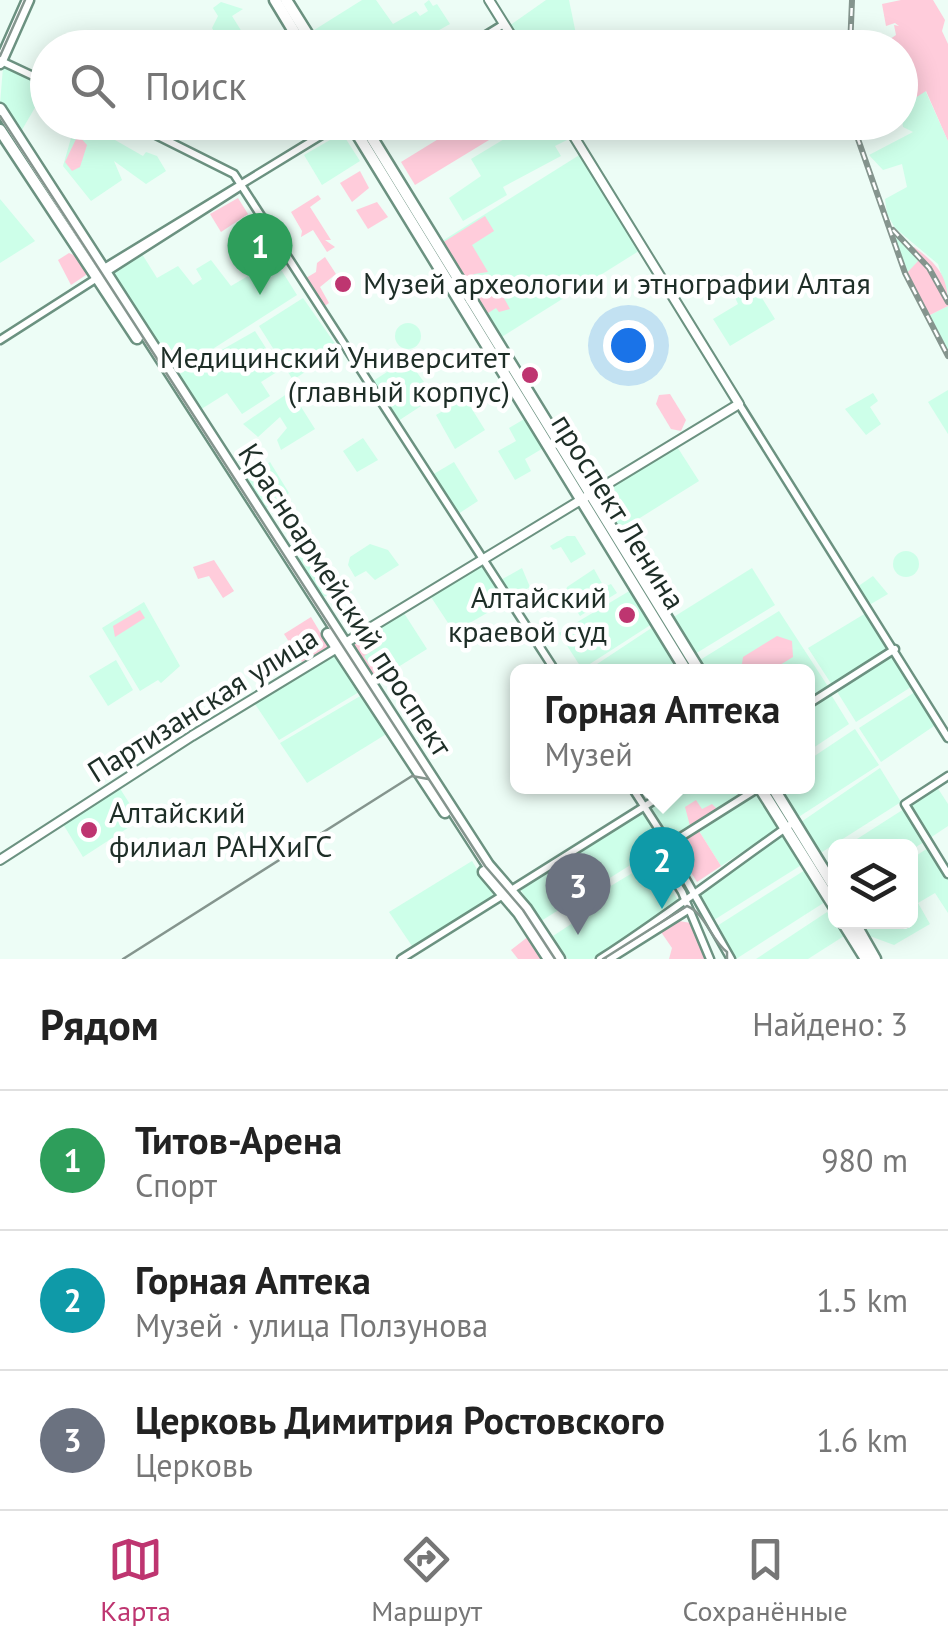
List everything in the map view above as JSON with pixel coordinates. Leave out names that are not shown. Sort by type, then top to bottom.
[{"type":"main road","points":[[0,46],[20,0]]},
{"type":"main road","points":[[0,61],[28,0]]},
{"type":"main road","points":[[274,0],[293,30]]},
{"type":"main road","points":[[286,0],[305,30]]},
{"type":"main road","points":[[489,0],[508,30]]},
{"type":"main road","name":"Красноармейский проспект","points":[[0,109],[274,544],[549,959]]},
{"type":"main road","name":"Красноармейский проспект","points":[[0,127],[101,273]]},
{"type":"main road","name":"проспект Ленина","points":[[358,140],[695,664]]},
{"type":"main road","name":"проспект Ленина","points":[[373,140],[683,664]]},
{"type":"main road","points":[[576,140],[739,404]]},
{"type":"main road","name":"Партизанская улица","points":[[0,860],[340,646],[739,404]]},
{"type":"main road","points":[[765,794],[828,879]]},
{"type":"main road","points":[[776,794],[828,893]]},
{"type":"main road","name":"Красноармейский проспект","points":[[507,892],[559,959]]},
{"type":"main road","points":[[855,930],[869,957]]},
{"type":"street","points":[[494,30],[504,24]]},
{"type":"street","points":[[0,61],[30,75]]},
{"type":"street","points":[[168,140],[228,169],[241,185],[551,664]]},
{"type":"street","points":[[0,340],[316,140]]},
{"type":"street","points":[[739,404],[948,738]]},
{"type":"street","points":[[815,699],[895,649]]},
{"type":"street","points":[[948,776],[905,804],[948,874]]},
{"type":"street","points":[[600,959],[687,903],[692,886],[637,794]]},
{"type":"street","points":[[402,959],[665,794]]},
{"type":"street","points":[[710,959],[687,903],[658,852],[748,794]]},
{"type":"street","points":[[610,959],[790,825]]},
{"type":"street","points":[[687,903],[731,959]]},
{"type":"shaded area","points":[[362,0],[376,0],[393,24],[416,11],[420,16],[428,11],[424,4],[429,0],[433,6],[437,4],[450,24],[439,30],[314,30]]},
{"type":"shaded area","points":[[546,0],[569,0],[575,30],[511,30],[509,26]]},
{"type":"shaded area","points":[[933,0],[945,20],[942,31],[948,44],[948,141],[926,91],[918,96],[918,30],[895,30],[894,25],[899,26],[895,23],[886,26],[882,4]]},
{"type":"shaded area","points":[[221,2],[243,9],[232,16],[241,30],[213,30],[218,16],[213,8]]},
{"type":"shaded area","points":[[3,67],[30,79],[30,116],[19,135],[0,104]]},
{"type":"shaded area","points":[[925,90],[948,141],[948,296],[938,264],[895,228],[887,214],[885,199],[907,187],[902,164],[883,170],[869,155],[898,140],[918,140],[918,95]]},
{"type":"shaded area","points":[[70,140],[115,140],[143,156],[146,152],[157,156],[166,171],[146,184],[114,161],[122,180],[91,201],[63,166]]},
{"type":"shaded area","points":[[76,140],[82,140],[87,145],[80,167],[72,171],[65,162]]},
{"type":"shaded area","points":[[330,140],[346,140],[360,161],[322,185],[304,155]]},
{"type":"shaded area","points":[[437,140],[489,140],[415,185],[401,162]]},
{"type":"shaded area","points":[[503,140],[567,140],[555,146],[561,156],[503,187],[507,195],[463,221],[449,198],[481,176],[471,159]]},
{"type":"shaded area","points":[[581,154],[642,249],[497,340],[439,243]]},
{"type":"shaded area","points":[[360,171],[369,188],[352,202],[340,183]]},
{"type":"shaded area","points":[[318,195],[321,199],[310,207],[331,240],[325,240],[335,247],[327,252],[313,230],[301,237],[302,231],[291,212]]},
{"type":"shaded area","points":[[238,198],[248,214],[221,232],[210,214]]},
{"type":"shaded area","points":[[0,199],[35,241],[0,263]]},
{"type":"shaded area","points":[[377,202],[388,217],[368,229],[356,210]]},
{"type":"shaded area","points":[[485,216],[494,231],[472,245],[488,272],[474,274],[467,285],[442,243]]},
{"type":"shaded area","points":[[890,233],[920,260],[906,274]]},
{"type":"shaded area","points":[[914,247],[936,266],[946,287],[948,306],[930,315],[906,274],[919,260],[910,250]]},
{"type":"shaded area","points":[[69,253],[78,257],[89,273],[71,285],[58,260]]},
{"type":"shaded area","points":[[142,254],[157,278],[178,266],[193,285],[202,279],[196,269],[211,260],[231,286],[275,260],[297,295],[172,375],[111,274]]},
{"type":"shaded area","points":[[325,257],[336,274],[320,287],[329,303],[323,307],[306,278],[316,272],[317,263]]},
{"type":"shaded area","points":[[494,280],[510,309],[499,312],[496,308],[485,315],[473,294],[483,294]]},
{"type":"shaded area","points":[[751,280],[775,319],[730,346],[713,319],[738,304],[732,291]]},
{"type":"shaded area","points":[[303,298],[336,345],[329,356],[293,380],[259,326]]},
{"type":"shaded area","points":[[948,306],[948,351],[930,315]]},
{"type":"shaded area","points":[[408,323],[417,327],[421,336],[417,345],[408,349],[399,345],[395,336],[399,327]]},
{"type":"shaded area","points":[[255,331],[280,370],[261,382],[270,396],[242,414],[227,393],[195,413],[174,377]]},
{"type":"shaded area","points":[[407,359],[424,382],[412,391],[421,406],[395,423],[370,383]]},
{"type":"shaded area","points":[[948,390],[948,434],[928,402]]},
{"type":"shaded area","points":[[291,391],[315,429],[281,450],[277,440],[287,428],[280,417],[258,437],[243,424]]},
{"type":"shaded area","points":[[873,393],[878,401],[870,407],[881,424],[866,435],[845,409]]},
{"type":"shaded area","points":[[670,394],[686,420],[681,431],[671,429],[656,404],[659,395]]},
{"type":"shaded area","points":[[465,398],[485,430],[455,449],[436,415]]},
{"type":"shaded area","points":[[526,418],[545,447],[525,459],[531,471],[515,480],[498,451],[516,441],[509,428]]},
{"type":"shaded area","points":[[363,438],[378,460],[357,472],[343,451]]},
{"type":"shaded area","points":[[676,445],[699,481],[619,531],[596,493]]},
{"type":"shaded area","points":[[270,462],[289,493],[260,512],[241,480]]},
{"type":"shaded area","points":[[454,462],[478,501],[458,514],[432,475]]},
{"type":"shaded area","points":[[575,536],[586,554],[571,563],[561,547],[553,550],[550,546]]},
{"type":"shaded area","points":[[370,544],[388,550],[399,565],[375,580],[366,571],[355,577],[348,565],[350,557]]},
{"type":"shaded area","points":[[316,547],[329,569],[328,581],[334,591],[317,601],[294,561]]},
{"type":"shaded area","points":[[906,551],[915,555],[919,564],[915,573],[906,577],[897,573],[893,564],[897,555]]},
{"type":"shaded area","points":[[214,560],[234,591],[223,598],[209,576],[198,579],[193,567]]},
{"type":"shaded area","points":[[484,563],[506,602],[454,632],[429,594]]},
{"type":"shaded area","points":[[522,568],[530,587],[510,598],[499,581]]},
{"type":"shaded area","points":[[752,568],[775,605],[695,654],[672,618]]},
{"type":"shaded area","points":[[594,569],[604,587],[611,584],[617,593],[580,616],[565,593],[567,587]]},
{"type":"shaded area","points":[[873,576],[888,594],[871,604],[857,587]]},
{"type":"shaded area","points":[[631,590],[652,624],[590,664],[579,664],[559,633]]},
{"type":"shaded area","points":[[144,602],[180,666],[161,683],[158,680],[140,691],[102,628]]},
{"type":"shaded area","points":[[140,610],[145,618],[115,637],[113,626]]},
{"type":"shaded area","points":[[402,610],[427,649],[374,682],[351,644]]},
{"type":"shaded area","points":[[779,611],[813,664],[703,664],[700,660]]},
{"type":"shaded area","points":[[866,613],[889,649],[832,685],[808,648]]},
{"type":"shaded area","points":[[311,617],[329,647],[302,662],[284,634]]},
{"type":"shaded area","points":[[653,627],[677,664],[597,664]]},
{"type":"shaded area","points":[[364,634],[369,650],[378,647],[364,656],[370,666],[386,658],[377,664],[382,672],[374,682],[352,644]]},
{"type":"shaded area","points":[[777,636],[792,641],[793,657],[782,664],[742,664],[743,657]]},
{"type":"shaded area","points":[[333,653],[359,692],[279,740],[255,704]]},
{"type":"shaded area","points":[[891,656],[911,687],[856,722],[836,690]]},
{"type":"shaded area","points":[[116,660],[133,690],[108,706],[89,676]]},
{"type":"shaded area","points":[[815,666],[829,688],[815,697]]},
{"type":"shaded area","points":[[915,692],[937,724],[881,762],[859,728]]},
{"type":"shaded area","points":[[830,693],[849,724],[815,747],[815,703]]},
{"type":"shaded area","points":[[362,695],[388,733],[307,783],[280,743]]},
{"type":"shaded area","points":[[855,729],[879,765],[797,818],[781,794],[815,794],[815,756]]},
{"type":"shaded area","points":[[880,768],[901,802],[843,839],[828,839],[828,848],[819,854],[801,822]]},
{"type":"shaded area","points":[[119,787],[140,820],[83,857],[63,824]]},
{"type":"shaded area","points":[[937,787],[948,804],[948,826],[930,838],[909,805]]},
{"type":"shaded area","points":[[673,794],[741,794],[670,839],[650,808]]},
{"type":"shaded area","points":[[756,794],[779,828],[721,866],[699,831]]},
{"type":"shaded area","points":[[696,800],[702,809],[712,804],[717,809],[690,826],[685,807]]},
{"type":"shaded area","points":[[904,809],[924,842],[918,846],[918,839],[857,839]]},
{"type":"shaded area","points":[[643,812],[664,844],[541,921],[520,889]]},
{"type":"shaded area","points":[[699,831],[721,866],[697,882],[674,846]]},
{"type":"shaded area","points":[[783,834],[803,864],[714,920],[696,892]]},
{"type":"shaded area","points":[[928,848],[948,879],[948,913],[935,893],[918,903],[918,854]]},
{"type":"shaded area","points":[[654,860],[680,904],[592,959],[568,959],[553,936],[594,909],[589,899]]},
{"type":"shaded area","points":[[472,861],[495,898],[414,949],[389,912]]},
{"type":"shaded area","points":[[805,870],[825,902],[736,959],[717,926]]},
{"type":"shaded area","points":[[918,903],[930,924],[894,945],[867,935],[864,929],[918,929]]},
{"type":"shaded area","points":[[827,912],[828,929],[839,929],[844,936],[808,959],[756,959]]},
{"type":"shaded area","points":[[679,921],[691,923],[707,959],[669,959],[672,948],[661,932]]},
{"type":"shaded area","points":[[529,936],[545,959],[518,959],[511,950]]},
{"type":"tram line","points":[[0,56],[25,0]]},
{"type":"tram line","points":[[0,116],[485,866],[523,910],[555,959]]},
{"type":"tram line","points":[[123,959],[412,776],[428,779]]},
{"type":"tram line","points":[[603,959],[687,906],[703,920],[727,952],[727,959]]},
{"type":"railway","points":[[851,30],[852,0]]},
{"type":"railway","points":[[858,140],[905,273],[948,356]]},
{"type":"railway","points":[[893,230],[929,268],[948,302]]},
{"type":"place","name":"Музей археологии и этнографии Алтая","points":[[343,284]]},
{"type":"place","name":"Титов-Арена","points":[[260,295]]},
{"type":"place","name":"Медицинский Университет (главный корпус)","points":[[530,375]]},
{"type":"place","name":"Алтайский краевой суд","points":[[627,615]]},
{"type":"place","name":"Алтайский филиал РАНХиГС","points":[[89,830]]},
{"type":"place","name":"Горная Аптека","points":[[662,909]]},
{"type":"place","name":"Церковь Димитрия Ростовского","points":[[578,935]]}]
